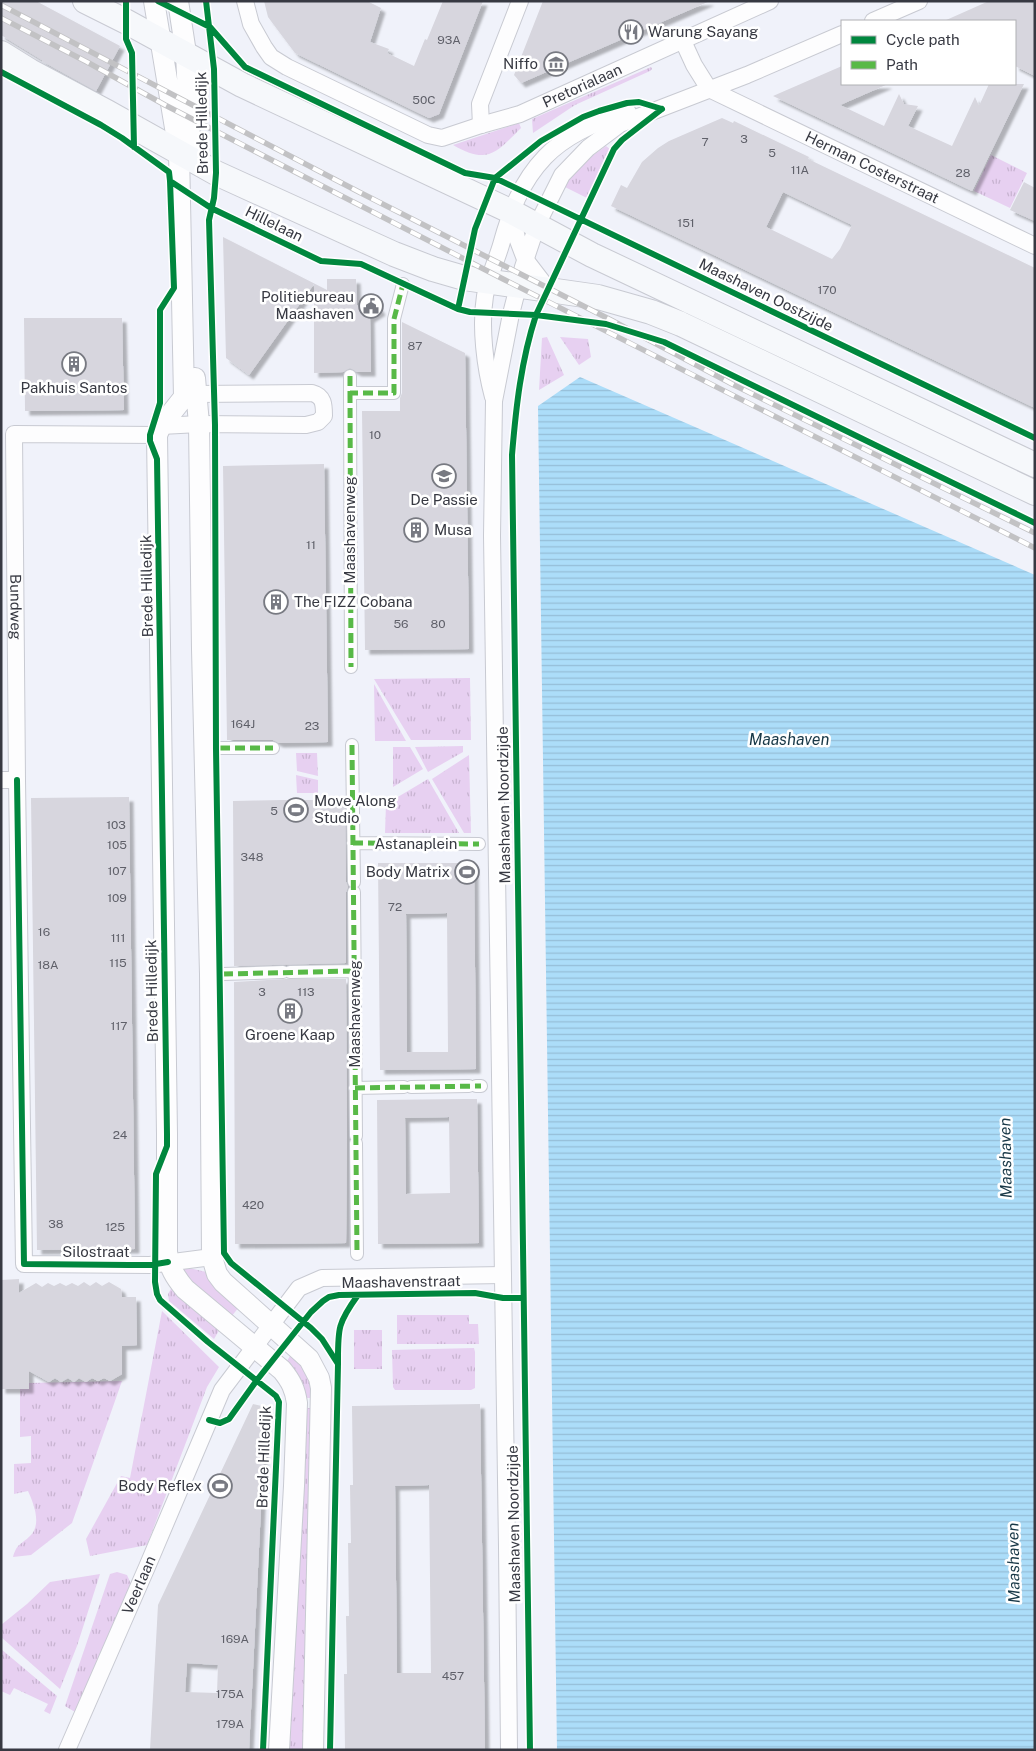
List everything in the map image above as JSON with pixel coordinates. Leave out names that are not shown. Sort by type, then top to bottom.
[{"type":"main road","points":[[84,1],[186,53],[242,85],[510,211],[535,229],[570,243],[1035,465]]},
{"type":"main road","name":"Hillelaan","points":[[1,53],[30,71],[108,112],[185,156],[276,202],[394,254],[433,269],[464,278],[548,289]]},
{"type":"main road","points":[[548,289],[622,303],[681,324],[1035,493]]},
{"type":"street","name":"Brede Hilledijk","points":[[154,1],[185,156],[199,424],[210,974],[212,1257],[217,1274],[223,1282],[309,1359],[320,1378],[313,1750]]},
{"type":"street","name":"Brede Hilledijk","points":[[178,1],[186,53],[184,397],[159,431],[167,1252],[168,1262],[175,1277],[185,1289],[282,1370],[292,1382],[296,1402],[294,1486],[279,1750]]},
{"type":"street","points":[[245,1],[251,24],[271,57],[287,67],[428,135],[442,138],[481,125],[480,104],[520,1]]},
{"type":"street","name":"Pretorialaan","points":[[481,125],[520,114],[770,1]]},
{"type":"street","points":[[874,20],[919,1]]},
{"type":"street","points":[[497,258],[502,250],[517,238],[535,229],[562,175],[588,148],[620,124],[747,75],[841,34]]},
{"type":"street","points":[[683,41],[708,90]]},
{"type":"street","name":"Herman Costerstraat","points":[[708,90],[1035,246]]},
{"type":"street","points":[[548,289],[525,259],[517,238],[510,211],[521,190],[538,165],[558,145],[599,122],[622,114],[641,109],[662,109]]},
{"type":"street","name":"Maashaven Noordzijde","points":[[494,401],[487,373],[484,324],[485,296],[510,211]]},
{"type":"street","name":"Maashaven Noordzijde","points":[[508,1750],[507,1547],[492,536],[494,401],[518,286],[535,229]]},
{"type":"street","points":[[350,394],[394,393],[394,318],[403,284]]},
{"type":"street","name":"Maashavenweg","points":[[350,376],[350,667]]},
{"type":"street","points":[[159,431],[199,424],[306,425],[318,422],[324,416],[324,403],[318,394],[196,394]]},
{"type":"street","name":"Bundweg","points":[[24,1264],[9,780],[14,434],[159,431]]},
{"type":"street","name":"Maashavenweg","points":[[352,745],[357,1254]]},
{"type":"street","points":[[220,748],[273,748]]},
{"type":"street","name":"Astanaplein","points":[[353,843],[479,844]]},
{"type":"street","points":[[223,974],[354,971]]},
{"type":"street","points":[[355,1088],[475,1086]]},
{"type":"street","name":"Silostraat","points":[[24,1264],[129,1265],[212,1257]]},
{"type":"street","name":"Maashavenstraat","points":[[254,1346],[299,1288],[322,1278],[502,1275]]},
{"type":"street","name":"Veerlaan","points":[[67,1750],[218,1398],[231,1376],[254,1346]]},
{"type":"green space","points":[[651,67],[650,71],[575,105],[533,133],[532,119]]},
{"type":"green space","points":[[519,123],[521,128],[498,150],[491,153],[475,154],[453,145]]},
{"type":"green space","points":[[606,146],[611,150],[606,155],[587,198],[565,187],[577,169]]},
{"type":"green space","points":[[991,155],[1027,173],[1010,208],[974,191]]},
{"type":"green space","points":[[547,337],[564,375],[539,390],[542,338]]},
{"type":"green space","points":[[560,337],[588,339],[591,357],[579,365]]},
{"type":"green space","points":[[470,678],[471,740],[411,740],[374,679]]},
{"type":"green space","points":[[374,684],[406,741],[375,741]]},
{"type":"green space","points":[[463,746],[463,752],[428,772],[415,747]]},
{"type":"green space","points":[[393,747],[410,747],[423,769],[393,787]]},
{"type":"green space","points":[[296,753],[317,753],[318,776],[297,771]]},
{"type":"green space","points":[[469,755],[471,833],[464,833],[432,779]]},
{"type":"green space","points":[[296,775],[318,780],[318,793],[297,793]]},
{"type":"green space","points":[[428,779],[459,833],[385,833],[386,804]]},
{"type":"green space","points":[[185,1267],[206,1272],[239,1307],[231,1317],[201,1295],[182,1269]]},
{"type":"green space","points":[[172,1287],[220,1329],[214,1339],[169,1301],[168,1294]]},
{"type":"green space","points":[[162,1311],[219,1367],[207,1387],[147,1545],[90,1556],[86,1539],[121,1476],[130,1478]]},
{"type":"green space","points":[[397,1315],[469,1315],[469,1324],[478,1324],[479,1344],[397,1344]]},
{"type":"green space","points":[[354,1330],[382,1330],[382,1369],[354,1369]]},
{"type":"green space","points":[[474,1348],[475,1388],[471,1390],[395,1390],[393,1387],[392,1350]]},
{"type":"green space","points":[[293,1351],[304,1363],[314,1398],[302,1398],[299,1378],[287,1361]]},
{"type":"green space","points":[[122,1381],[72,1523],[31,1555],[13,1557],[18,1547],[30,1536],[36,1526],[36,1514],[28,1491],[14,1494],[14,1464],[31,1463],[31,1436],[20,1437],[20,1389],[29,1389],[29,1383]]},
{"type":"green space","points":[[303,1408],[314,1408],[306,1750],[285,1750]]},
{"type":"green space","points":[[117,1572],[127,1575],[131,1584],[75,1712],[65,1706],[110,1574]]},
{"type":"green space","points":[[100,1574],[77,1646],[60,1689],[1,1637],[1,1625],[50,1582]]},
{"type":"green space","points":[[1,1649],[57,1696],[50,1714],[44,1711],[48,1704],[14,1688],[10,1695],[1,1691]]},
{"type":"water","name":"Maashaven","points":[[580,377],[1035,575],[1035,1750],[557,1750],[538,406]]},
{"type":"building","points":[[1,1],[36,1],[120,46],[96,91],[42,61],[1,35]]},
{"type":"building","points":[[264,1],[367,1],[381,8],[370,42],[389,49],[387,53],[414,66],[443,1],[483,1],[439,114],[429,118],[295,53],[268,17]]},
{"type":"building","points":[[543,1],[710,1],[521,83],[514,75]]},
{"type":"building","points":[[989,1],[1035,1],[1035,76],[1016,66],[1016,20],[946,20]]},
{"type":"building","points":[[841,66],[841,85],[886,85],[840,105],[884,126],[899,94],[904,104],[918,106],[908,126],[952,146],[975,97],[979,106],[989,85],[1024,84],[972,191],[773,96]]},
{"type":"building","points":[[722,118],[733,123],[734,121],[809,157],[808,159],[1035,268],[1035,408],[611,206],[621,185],[627,188],[642,162],[669,141]],"holes":[[[783,192],[852,225],[840,249],[832,259],[766,227]]]},
{"type":"building","points":[[1024,182],[1035,188],[1035,221],[1010,210]]},
{"type":"building","points":[[223,237],[327,290],[327,279],[356,279],[357,306],[371,294],[381,311],[370,318],[371,372],[357,372],[350,368],[343,372],[314,373],[314,284],[249,375],[226,358]]},
{"type":"building","name":"Pakhuis Santos","points":[[24,318],[122,318],[124,410],[25,411]]},
{"type":"building","name":"Musa","points":[[402,322],[465,353],[469,649],[365,650],[362,411],[400,411],[402,393]]},
{"type":"building","name":"The FIZZ Cobana","points":[[324,464],[328,742],[279,743],[273,740],[227,740],[223,466]]},
{"type":"building","points":[[129,797],[135,1249],[37,1250],[31,798]]},
{"type":"building","points":[[345,800],[346,882],[348,887],[346,892],[346,963],[234,966],[233,801]]},
{"type":"building","points":[[378,863],[474,863],[476,1069],[380,1070]],"holes":[[[447,913],[448,1052],[407,1052],[406,914]]]},
{"type":"building","points":[[286,979],[346,979],[346,1243],[235,1244],[234,982]]},
{"type":"building","points":[[477,1099],[479,1243],[378,1244],[377,1100]],"holes":[[[449,1117],[450,1193],[406,1194],[405,1118]]]},
{"type":"building","points":[[19,1279],[19,1293],[36,1283],[42,1287],[48,1283],[54,1286],[60,1283],[66,1286],[72,1283],[78,1286],[84,1282],[90,1286],[96,1282],[102,1286],[109,1282],[121,1289],[122,1297],[136,1297],[137,1345],[122,1346],[122,1374],[110,1381],[104,1378],[98,1381],[92,1378],[86,1382],[79,1378],[74,1382],[68,1378],[61,1382],[55,1378],[49,1382],[29,1371],[29,1389],[1,1389],[1,1280]]},
{"type":"building","points":[[253,1404],[266,1407],[249,1750],[150,1750],[158,1605]],"holes":[[[187,1663],[218,1665],[217,1693],[185,1692]]]},
{"type":"building","points":[[480,1404],[485,1750],[345,1750],[344,1674],[347,1674],[346,1616],[349,1616],[348,1543],[351,1543],[350,1485],[353,1485],[352,1406]],"holes":[[[429,1485],[431,1673],[397,1673],[395,1486]]]},
{"type":"railway","points":[[1,5],[734,385],[1035,533]]},
{"type":"railway","points":[[1,18],[165,105],[505,280],[1035,548]]},
{"type":"marked path","points":[[350,376],[350,393],[394,393],[394,319],[403,284]]},
{"type":"marked path","points":[[350,393],[351,667]]},
{"type":"marked path","points":[[352,745],[357,1254]]},
{"type":"marked path","points":[[220,748],[273,748]]},
{"type":"marked path","points":[[353,843],[479,844]]},
{"type":"marked path","points":[[223,974],[354,971]]},
{"type":"marked path","points":[[355,1088],[481,1086]]},
{"type":"cycle path","points":[[126,1],[126,39],[132,53],[134,147]]},
{"type":"cycle path","name":"Maashaven Oostzijde","points":[[158,1],[210,27],[245,67],[465,173],[495,178],[1035,438]]},
{"type":"cycle path","points":[[206,1],[214,69],[216,173],[214,198],[209,220],[215,425],[216,749],[224,1253],[231,1263],[311,1328],[322,1339],[338,1364],[330,1750]]},
{"type":"cycle path","points":[[1,72],[122,138],[169,172],[170,181],[211,208],[321,261],[361,264],[458,309],[470,312],[536,315],[606,324],[664,342],[1035,523]]},
{"type":"cycle path","points":[[458,309],[475,229],[495,178],[541,141],[583,117],[627,103],[639,102],[662,109]]},
{"type":"cycle path","points":[[530,1750],[512,455],[520,384],[526,350],[536,315],[614,149],[622,140],[662,109]]},
{"type":"cycle path","points":[[170,181],[174,288],[160,310],[160,403],[150,435],[150,441],[157,459],[167,1134],[167,1146],[156,1174],[155,1282],[160,1300],[208,1342],[276,1396],[279,1402],[263,1750]]},
{"type":"cycle path","points":[[17,780],[24,1264],[150,1265],[168,1262]]},
{"type":"cycle path","points":[[209,1420],[220,1423],[229,1419],[311,1312],[329,1297],[339,1295],[475,1293],[503,1298],[523,1298]]},
{"type":"cycle path","points":[[338,1364],[338,1343],[342,1320],[358,1295]]},
{"type":"place","name":"Warung Sayang","points":[[631,32]]},
{"type":"place","name":"Niffo","points":[[556,64]]},
{"type":"place","name":"Politiebureau Maashaven","points":[[371,306]]},
{"type":"place","name":"Pakhuis Santos","points":[[74,364]]},
{"type":"place","name":"De Passie","points":[[444,476]]},
{"type":"place","name":"Musa","points":[[416,530]]},
{"type":"place","name":"The FIZZ Cobana","points":[[276,602]]},
{"type":"place","name":"Move Along Studio","points":[[296,810]]},
{"type":"place","name":"Body Matrix","points":[[467,872]]},
{"type":"place","name":"Groene Kaap","points":[[290,1011]]},
{"type":"place","name":"Body Reflex","points":[[220,1486]]}]
